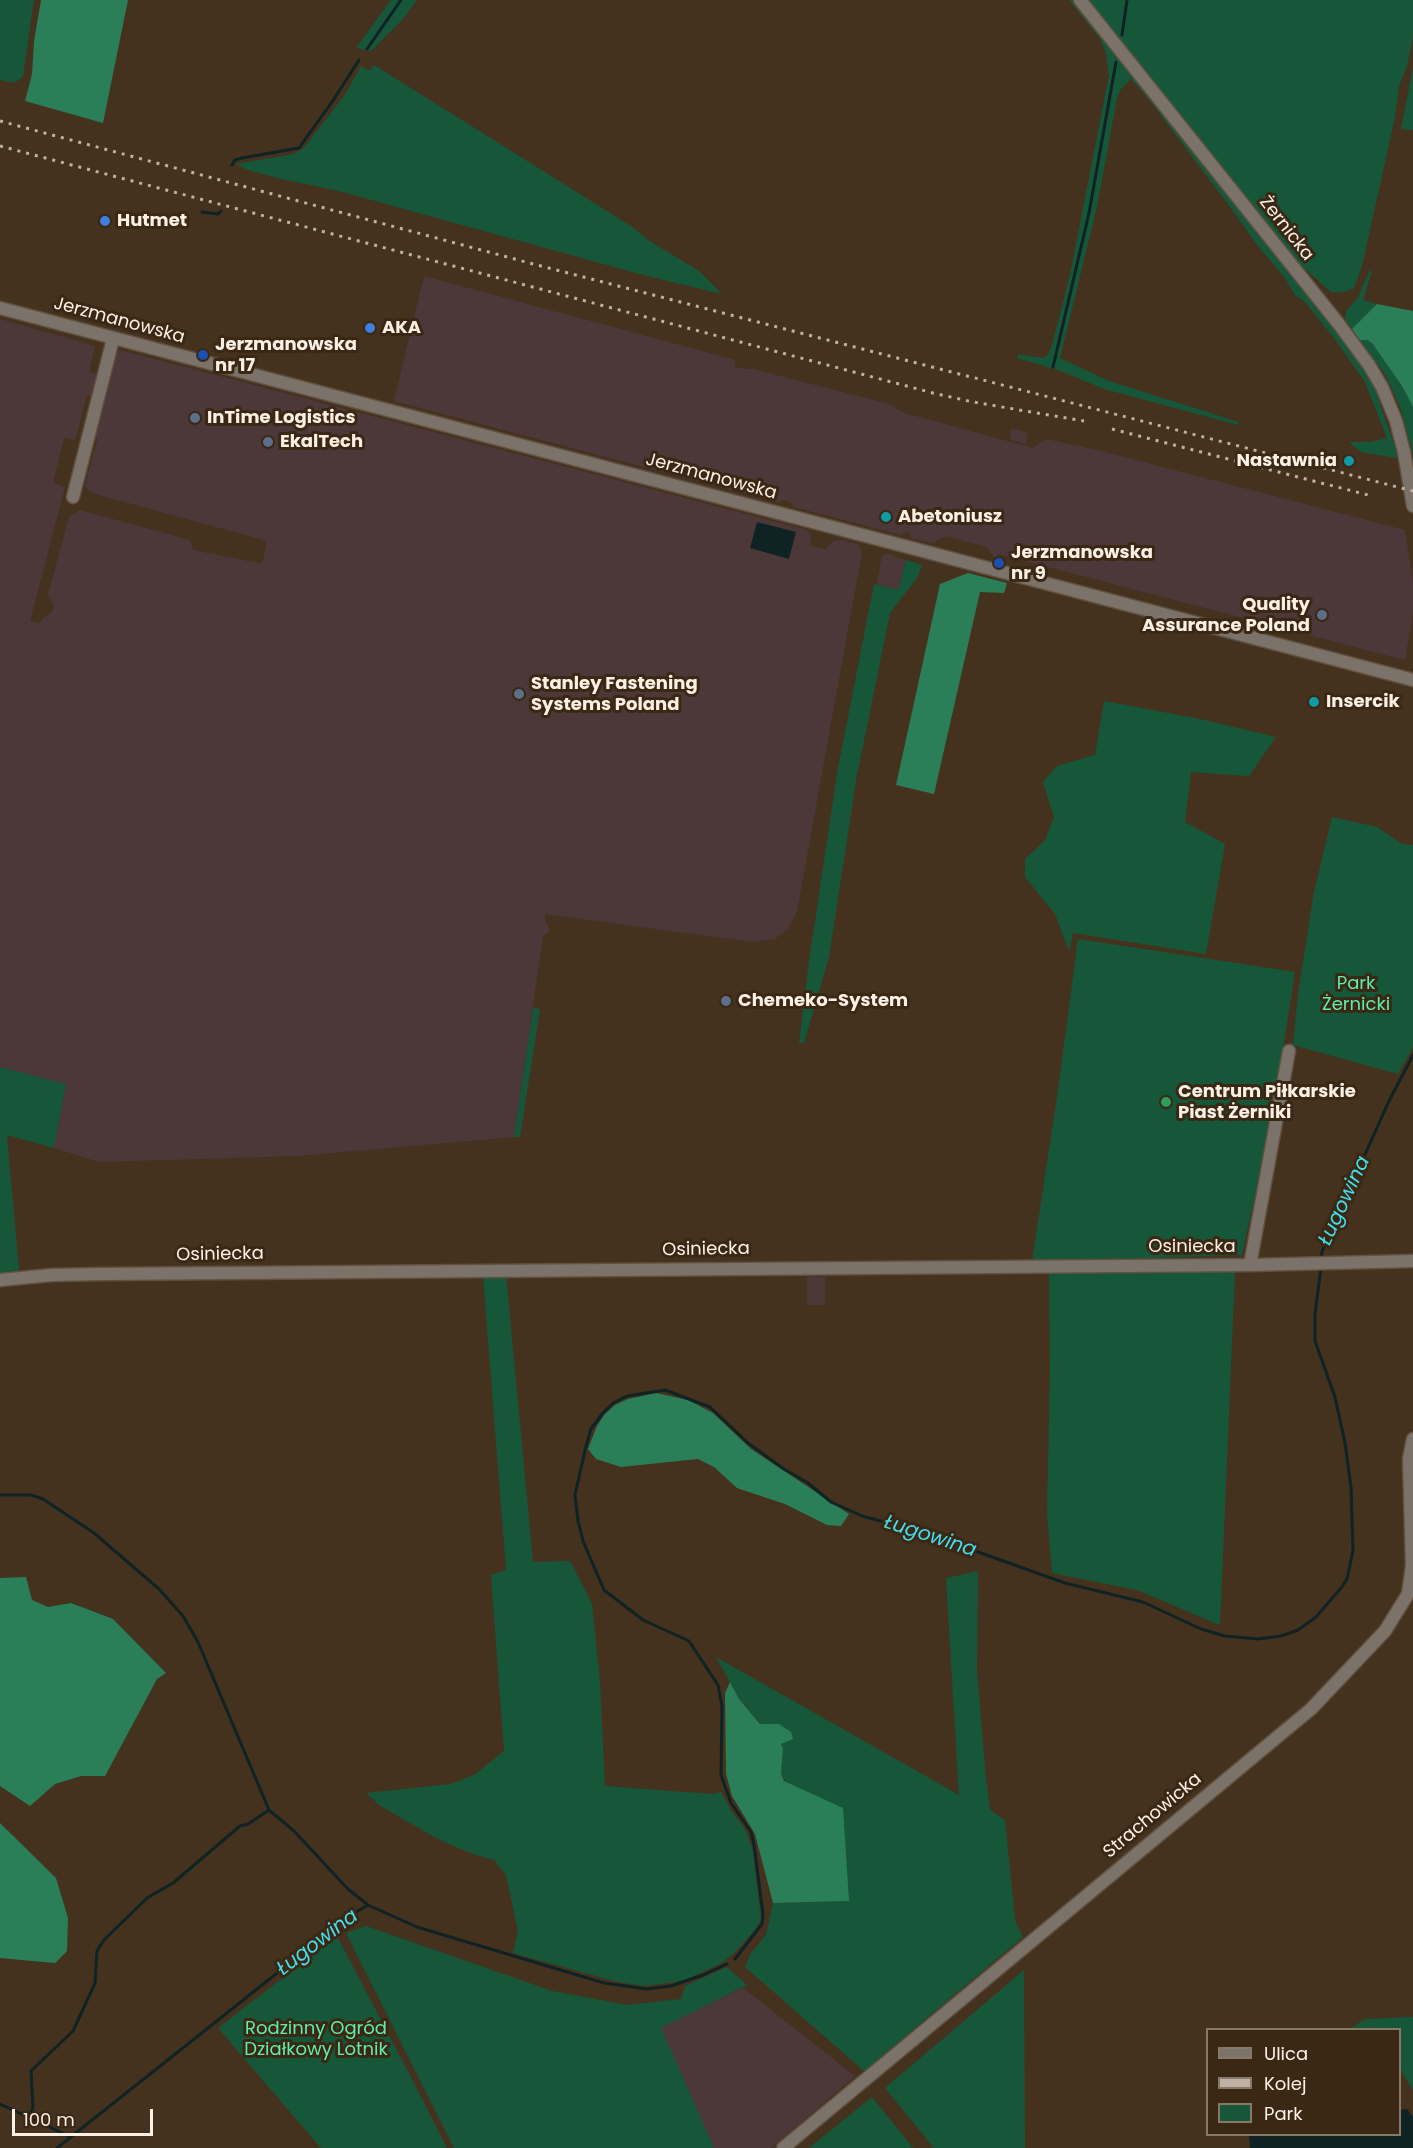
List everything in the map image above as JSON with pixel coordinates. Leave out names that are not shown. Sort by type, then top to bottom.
[{"type":"street","name":"Żernicka","points":[[1080,0],[1369,365],[1382,387],[1396,421],[1413,506]]},
{"type":"street","name":"Jerzmanowska","points":[[0,308],[1413,680]]},
{"type":"street","points":[[73,497],[113,339]]},
{"type":"street","points":[[1400,677],[1413,672]]},
{"type":"street","points":[[1250,1265],[1289,1051]]},
{"type":"street","name":"Osiniecka","points":[[0,1280],[52,1275],[102,1274],[1413,1262]]},
{"type":"street","name":"Strachowicka","points":[[783,2148],[1311,1709],[1385,1631],[1408,1594],[1412,1565],[1409,1459],[1413,1439]]},
{"type":"shaded area","points":[[424,276],[735,360],[735,368],[753,369],[889,404],[904,413],[1033,448],[1046,439],[1097,450],[1405,530],[1413,584],[1413,611],[1405,660],[998,554],[996,559],[987,547],[946,536],[932,543],[911,538],[909,533],[904,532],[901,535],[794,507],[792,503],[783,500],[780,503],[394,401]]},
{"type":"shaded area","points":[[0,319],[95,346],[89,372],[97,374],[91,396],[87,395],[75,440],[64,438],[53,483],[65,487],[30,621],[40,623],[52,612],[54,605],[48,595],[69,517],[80,510],[190,540],[193,550],[262,564],[267,541],[92,493],[85,486],[97,441],[96,434],[109,379],[116,354],[120,350],[807,530],[811,537],[810,546],[826,549],[832,542],[841,540],[857,544],[862,552],[797,911],[788,929],[775,939],[753,942],[545,914],[550,931],[543,936],[514,1137],[297,1156],[99,1162],[54,1148],[66,1084],[0,1067]]},
{"type":"shaded area","points":[[1012,428],[1028,433],[1025,444],[1009,439]]},
{"type":"shaded area","points":[[885,553],[906,560],[898,590],[877,584],[882,556]]},
{"type":"shaded area","points":[[807,1277],[825,1277],[825,1305],[807,1305]]},
{"type":"shaded area","points":[[743,1988],[855,2076],[771,2148],[714,2148],[660,2028]]},
{"type":"green space","points":[[0,0],[34,0],[23,77],[14,83],[0,80]]},
{"type":"green space","points":[[41,0],[128,0],[103,123],[25,101],[32,74],[34,41]]},
{"type":"green space","points":[[391,0],[417,0],[403,19],[371,51],[356,48]]},
{"type":"green space","points":[[1069,0],[1074,0],[1357,357],[1380,394],[1378,398],[1398,456],[1396,458],[1361,452],[1349,442],[1370,442],[1387,438],[1365,382],[1334,338],[1304,301],[1295,295],[1285,278],[1131,79],[1121,89],[1117,98],[1097,207],[1060,358],[1109,381],[1239,422],[1238,425],[1104,389],[1058,370],[1017,358],[1018,354],[1043,358],[1048,355],[1052,345],[1070,275],[1109,75],[1106,53],[1100,39]]},
{"type":"green space","points":[[1087,0],[1413,0],[1413,38],[1407,66],[1399,86],[1395,117],[1362,266],[1354,288],[1344,292],[1331,292],[1289,255]]},
{"type":"green space","points":[[374,65],[634,228],[648,240],[699,271],[722,294],[643,275],[339,191],[248,170],[236,164],[294,154],[304,148],[346,93],[361,66],[371,70]]},
{"type":"green space","points":[[1413,67],[1413,130],[1401,129]]},
{"type":"green space","points":[[1370,270],[1372,271],[1363,300],[1377,304],[1352,329],[1345,319],[1346,311],[1357,299]]},
{"type":"green space","points":[[1377,304],[1413,311],[1413,407],[1402,386],[1372,343],[1360,340],[1352,329]]},
{"type":"green space","points":[[1360,340],[1372,343],[1402,386],[1413,407],[1413,455],[1401,410],[1393,391],[1384,373]]},
{"type":"green space","points":[[906,560],[922,565],[917,578],[890,613],[857,775],[829,957],[804,1043],[799,1043],[838,768],[874,584],[898,590]]},
{"type":"green space","points":[[968,573],[1007,583],[1004,593],[980,592],[934,794],[896,785],[940,584]]},
{"type":"green space","points":[[1104,701],[1200,719],[1276,737],[1249,776],[1191,772],[1185,822],[1225,844],[1206,954],[1073,933],[1069,951],[1055,914],[1025,877],[1025,859],[1045,840],[1054,817],[1043,782],[1057,766],[1095,755]]},
{"type":"green space","name":"Park Żernicki","points":[[1332,817],[1377,827],[1402,844],[1413,845],[1413,1047],[1398,1074],[1293,1045],[1298,994],[1314,892]]},
{"type":"green space","name":"Centrum Piłkarskie Piast Żerniki","points":[[1078,939],[1295,972],[1273,1112],[1242,1255],[1032,1262]]},
{"type":"green space","points":[[533,1008],[540,1009],[520,1137],[514,1137]]},
{"type":"green space","points":[[0,1067],[66,1084],[54,1148],[7,1135],[19,1270],[0,1273]]},
{"type":"green space","points":[[1049,1271],[1235,1271],[1220,1625],[1137,1590],[1052,1573],[1047,1513],[1050,1370]]},
{"type":"green space","points":[[483,1275],[506,1275],[533,1562],[570,1561],[592,1604],[600,1682],[605,1786],[711,1794],[721,1792],[746,1831],[753,1851],[761,1920],[733,1954],[720,1964],[682,1981],[644,1986],[614,1981],[513,1953],[518,1931],[506,1875],[494,1860],[470,1853],[436,1838],[379,1805],[366,1793],[451,1784],[474,1775],[504,1751],[491,1575],[506,1570]]},
{"type":"green space","points":[[656,1393],[688,1400],[713,1413],[751,1449],[849,1514],[841,1526],[827,1525],[785,1504],[737,1488],[714,1467],[698,1459],[621,1467],[596,1459],[588,1449],[597,1426],[605,1414],[615,1405],[628,1399]]},
{"type":"green space","points":[[978,1571],[977,1670],[986,1778],[990,1810],[1005,1820],[1015,1920],[1023,1937],[864,2071],[745,1967],[751,1953],[766,1935],[773,1903],[849,1901],[781,1773],[783,1748],[779,1724],[761,1724],[739,1699],[716,1657],[959,1795],[946,1578]]},
{"type":"green space","points":[[26,1577],[32,1600],[48,1607],[71,1603],[113,1619],[166,1673],[157,1679],[105,1776],[81,1776],[55,1784],[30,1806],[0,1786],[0,1578]]},
{"type":"green space","points":[[730,1682],[739,1699],[760,1724],[779,1724],[791,1732],[793,1739],[781,1744],[783,1748],[781,1773],[784,1781],[843,1808],[849,1901],[773,1903],[755,1834],[732,1796],[726,1774],[725,1693]]},
{"type":"green space","points":[[0,1823],[56,1878],[68,1918],[67,1951],[55,1963],[0,1958]]},
{"type":"green space","points":[[366,1926],[552,1991],[627,2005],[681,1999],[685,1986],[727,1967],[747,1985],[661,2028],[714,2148],[454,2148],[346,1933]]},
{"type":"green space","name":"Rodzinny Ogród Działkowy Lotnik","points":[[337,1936],[447,2148],[321,2148],[218,2028]]},
{"type":"green space","points":[[1024,1970],[1025,2148],[934,2148],[885,2088]]},
{"type":"green space","points":[[1413,2017],[1413,2090],[1401,2071],[1401,2028],[1352,2028],[1365,2019]]},
{"type":"green space","points":[[872,2097],[913,2148],[809,2148]]},
{"type":"water","points":[[757,522],[796,532],[789,559],[750,548]]},
{"type":"water","points":[[1407,2109],[1413,2117],[1413,2148],[1250,2148],[1249,2136],[1401,2136],[1401,2110]]},
{"type":"waterway","points":[[367,49],[401,0]]},
{"type":"waterway","points":[[1122,35],[1127,0]]},
{"type":"waterway","points":[[232,165],[235,160],[242,158],[299,148],[359,60]]},
{"type":"waterway","points":[[1053,367],[1089,213],[1116,62]]},
{"type":"waterway","points":[[202,212],[218,214],[221,211]]},
{"type":"waterway","name":"Ługowina","points":[[1321,1260],[1331,1230],[1389,1101],[1413,1055]]},
{"type":"waterway","name":"Ługowina","points":[[735,1959],[762,1924],[763,1914],[751,1832],[731,1803],[721,1775],[722,1706],[718,1685],[689,1641],[643,1620],[604,1590],[583,1541],[578,1521],[575,1495],[591,1429],[602,1414],[613,1403],[627,1396],[665,1390],[710,1407],[748,1443],[784,1469],[808,1483],[831,1502],[862,1516],[922,1532],[1065,1583],[1143,1602],[1201,1629],[1225,1636],[1258,1639],[1281,1636],[1298,1630],[1316,1617],[1341,1588],[1347,1579],[1353,1551],[1351,1487],[1345,1443],[1335,1397],[1315,1341],[1315,1314],[1321,1267]]},
{"type":"waterway","points":[[0,1495],[31,1495],[43,1499],[94,1533],[159,1589],[183,1616],[198,1642],[269,1810],[294,1831],[348,1889],[368,1905]]},
{"type":"waterway","points":[[29,2118],[33,2107],[31,2071],[73,2031],[95,1983],[97,1951],[104,1940],[147,1898],[173,1883],[240,1826],[248,1824],[269,1810]]},
{"type":"waterway","name":"Ługowina","points":[[57,2148],[349,1916],[368,1905],[417,1927],[604,1983],[647,1989],[671,1986],[727,1964]]},
{"type":"waterway","points":[[0,2104],[71,2137]]},
{"type":"railway","points":[[0,121],[537,265],[1413,491]]},
{"type":"railway","points":[[0,146],[933,393],[1084,421]]},
{"type":"railway","points":[[1112,429],[1368,495]]},
{"type":"place","name":"Hutmet","points":[[105,221]]},
{"type":"place","name":"AKA","points":[[370,328]]},
{"type":"place","name":"Jerzmanowska nr 17","points":[[203,355]]},
{"type":"place","name":"InTime Logistics","points":[[195,418]]},
{"type":"place","name":"EkalTech","points":[[268,442]]},
{"type":"place","name":"Nastawnia","points":[[1349,461]]},
{"type":"place","name":"Abetoniusz","points":[[886,517]]},
{"type":"place","name":"Jerzmanowska nr 9","points":[[999,563]]},
{"type":"place","name":"Quality Assurance Poland","points":[[1322,615]]},
{"type":"place","name":"Stanley Fastening Systems Poland","points":[[519,694]]},
{"type":"place","name":"Insercik","points":[[1314,702]]},
{"type":"place","name":"Chemeko-System","points":[[726,1001]]},
{"type":"place","name":"Centrum Piłkarskie Piast Żerniki","points":[[1166,1102]]}]
